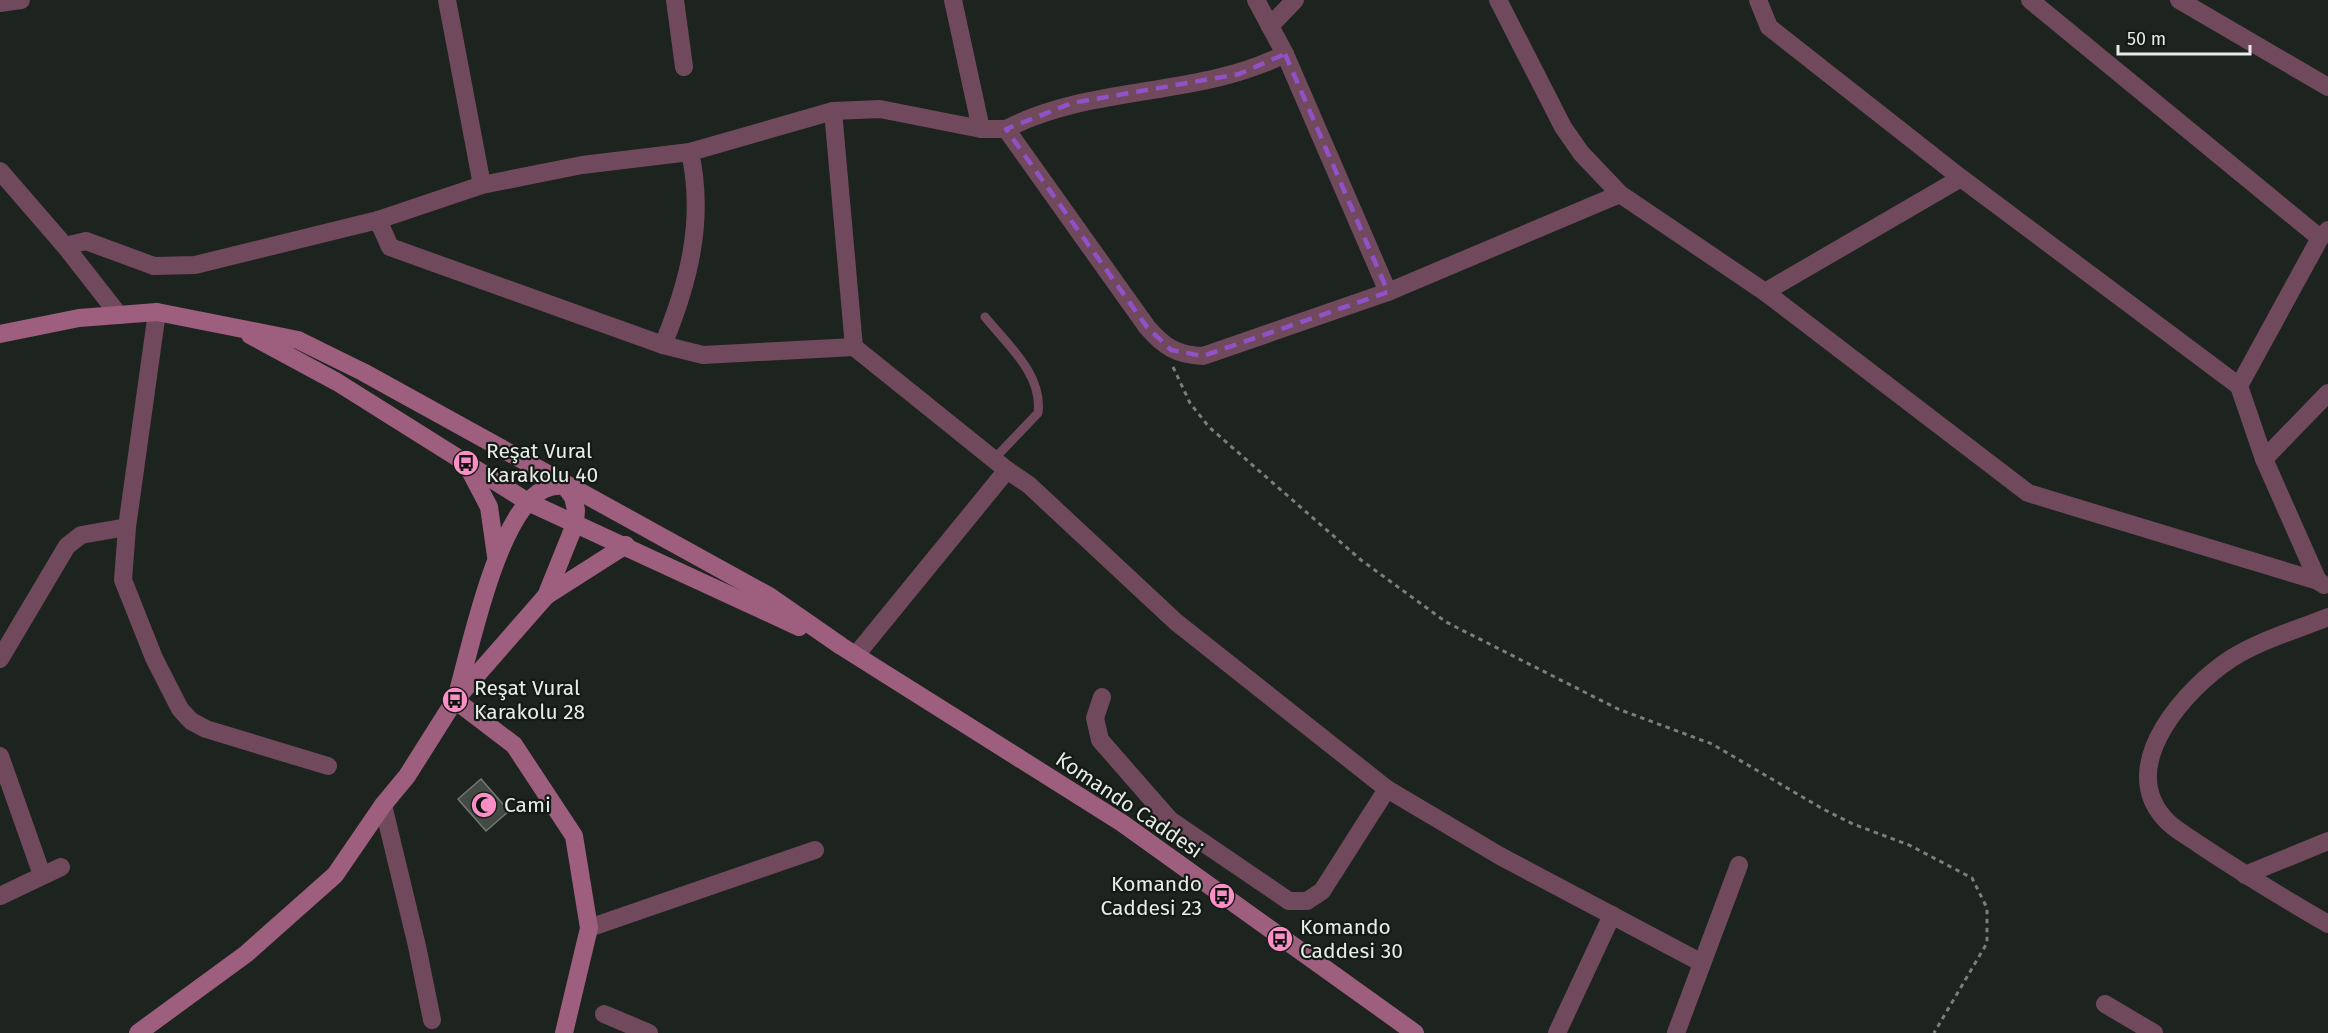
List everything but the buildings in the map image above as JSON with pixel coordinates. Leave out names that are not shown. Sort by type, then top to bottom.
[{"type":"street","points":[[0,3],[21,0]]},
{"type":"street","points":[[447,0],[482,185]]},
{"type":"street","points":[[675,0],[684,67]]},
{"type":"street","points":[[953,0],[981,129]]},
{"type":"street","points":[[1256,0],[1285,54],[1388,292]]},
{"type":"street","points":[[1270,26],[1295,0]]},
{"type":"street","points":[[1498,0],[1563,127],[1581,153],[1620,194],[1765,292],[2028,493],[2323,585]]},
{"type":"street","points":[[1758,0],[1769,27],[1961,178],[2239,386],[2264,459],[2323,585]]},
{"type":"street","points":[[2030,0],[2324,234],[2239,386]]},
{"type":"street","points":[[2179,0],[2328,87]]},
{"type":"street","points":[[65,246],[86,242],[136,261],[175,267],[195,265],[378,220],[482,185],[582,165],[690,152],[833,111],[880,109],[981,129],[1006,129],[1044,111],[1072,103],[1239,74],[1285,54]]},
{"type":"street","points":[[833,111],[854,347]]},
{"type":"street","points":[[1006,129],[1147,327],[1171,350],[1185,355],[1211,354],[1388,292],[1620,194]]},
{"type":"street","points":[[663,345],[683,292],[694,237],[697,183],[690,152]]},
{"type":"street","points":[[0,171],[65,246],[119,315]]},
{"type":"street","points":[[1765,292],[1961,178]]},
{"type":"street","points":[[378,220],[390,247],[663,345],[703,355],[854,347],[1029,485],[1176,622],[1387,789],[1500,856],[1702,963]]},
{"type":"street","points":[[158,312],[127,527],[123,580],[154,658],[180,709],[191,721],[206,729],[327,766]]},
{"type":"street","points":[[0,334],[79,318],[158,312],[230,324],[298,340],[363,372],[564,485],[769,596],[849,650]]},
{"type":"street","points":[[230,324],[337,382],[528,502],[626,545],[849,650]]},
{"type":"street","points":[[2264,459],[2328,393]]},
{"type":"street","points":[[466,464],[489,507],[496,555]]},
{"type":"street","points":[[849,650],[1000,464]]},
{"type":"street","points":[[455,700],[496,555],[528,502],[550,487],[564,485]]},
{"type":"street","points":[[546,596],[575,524],[576,510],[573,497],[564,485]]},
{"type":"street","points":[[0,659],[67,546],[81,535],[127,527]]},
{"type":"street","points":[[148,1030],[246,954],[335,875],[383,805],[407,776],[455,700],[546,596],[626,545]]},
{"type":"street","points":[[2328,617],[2252,647],[2218,668],[2190,693],[2158,736],[2152,749],[2147,775],[2158,810],[2165,820],[2245,875],[2328,924]]},
{"type":"street","name":"Komando Caddesi","points":[[849,650],[1122,823],[1415,1033]]},
{"type":"street","points":[[1102,696],[1095,718],[1100,740],[1170,820],[1289,901],[1307,901],[1322,891],[1387,789]]},
{"type":"street","points":[[455,700],[514,745],[574,836],[589,928],[564,1033]]},
{"type":"street","points":[[0,756],[42,875]]},
{"type":"street","points":[[383,805],[432,1020]]},
{"type":"street","points":[[2245,875],[2328,841]]},
{"type":"street","points":[[589,928],[815,850]]},
{"type":"street","points":[[1676,1033],[1739,866]]},
{"type":"street","points":[[0,896],[61,867]]},
{"type":"street","points":[[1557,1033],[1612,915]]},
{"type":"street","points":[[2105,1004],[2154,1033]]},
{"type":"street","points":[[604,1014],[650,1033]]},
{"type":"lane","points":[[985,317],[1032,376],[1039,393],[1038,413],[1000,464]]},
{"type":"path","points":[[1171,350],[1171,362],[1184,391],[1209,428],[1361,560],[1420,605],[1481,642],[1618,709],[1712,744],[1833,814],[1910,845],[1972,878],[1987,908],[1987,943],[1934,1033]]},
{"type":"highlighted area","points":[[1285,54],[1388,292],[1203,356],[1171,350],[1147,327],[1006,129],[1072,103],[1239,74]]},
{"type":"place","name":"Reşat Vural Karakolu 40","points":[[466,463]]},
{"type":"place","name":"Reşat Vural Karakolu 28","points":[[455,700]]},
{"type":"place","name":"Cami","points":[[484,805]]},
{"type":"place","name":"Komando Caddesi 23","points":[[1222,896]]},
{"type":"place","name":"Komando Caddesi 30","points":[[1280,939]]}]
